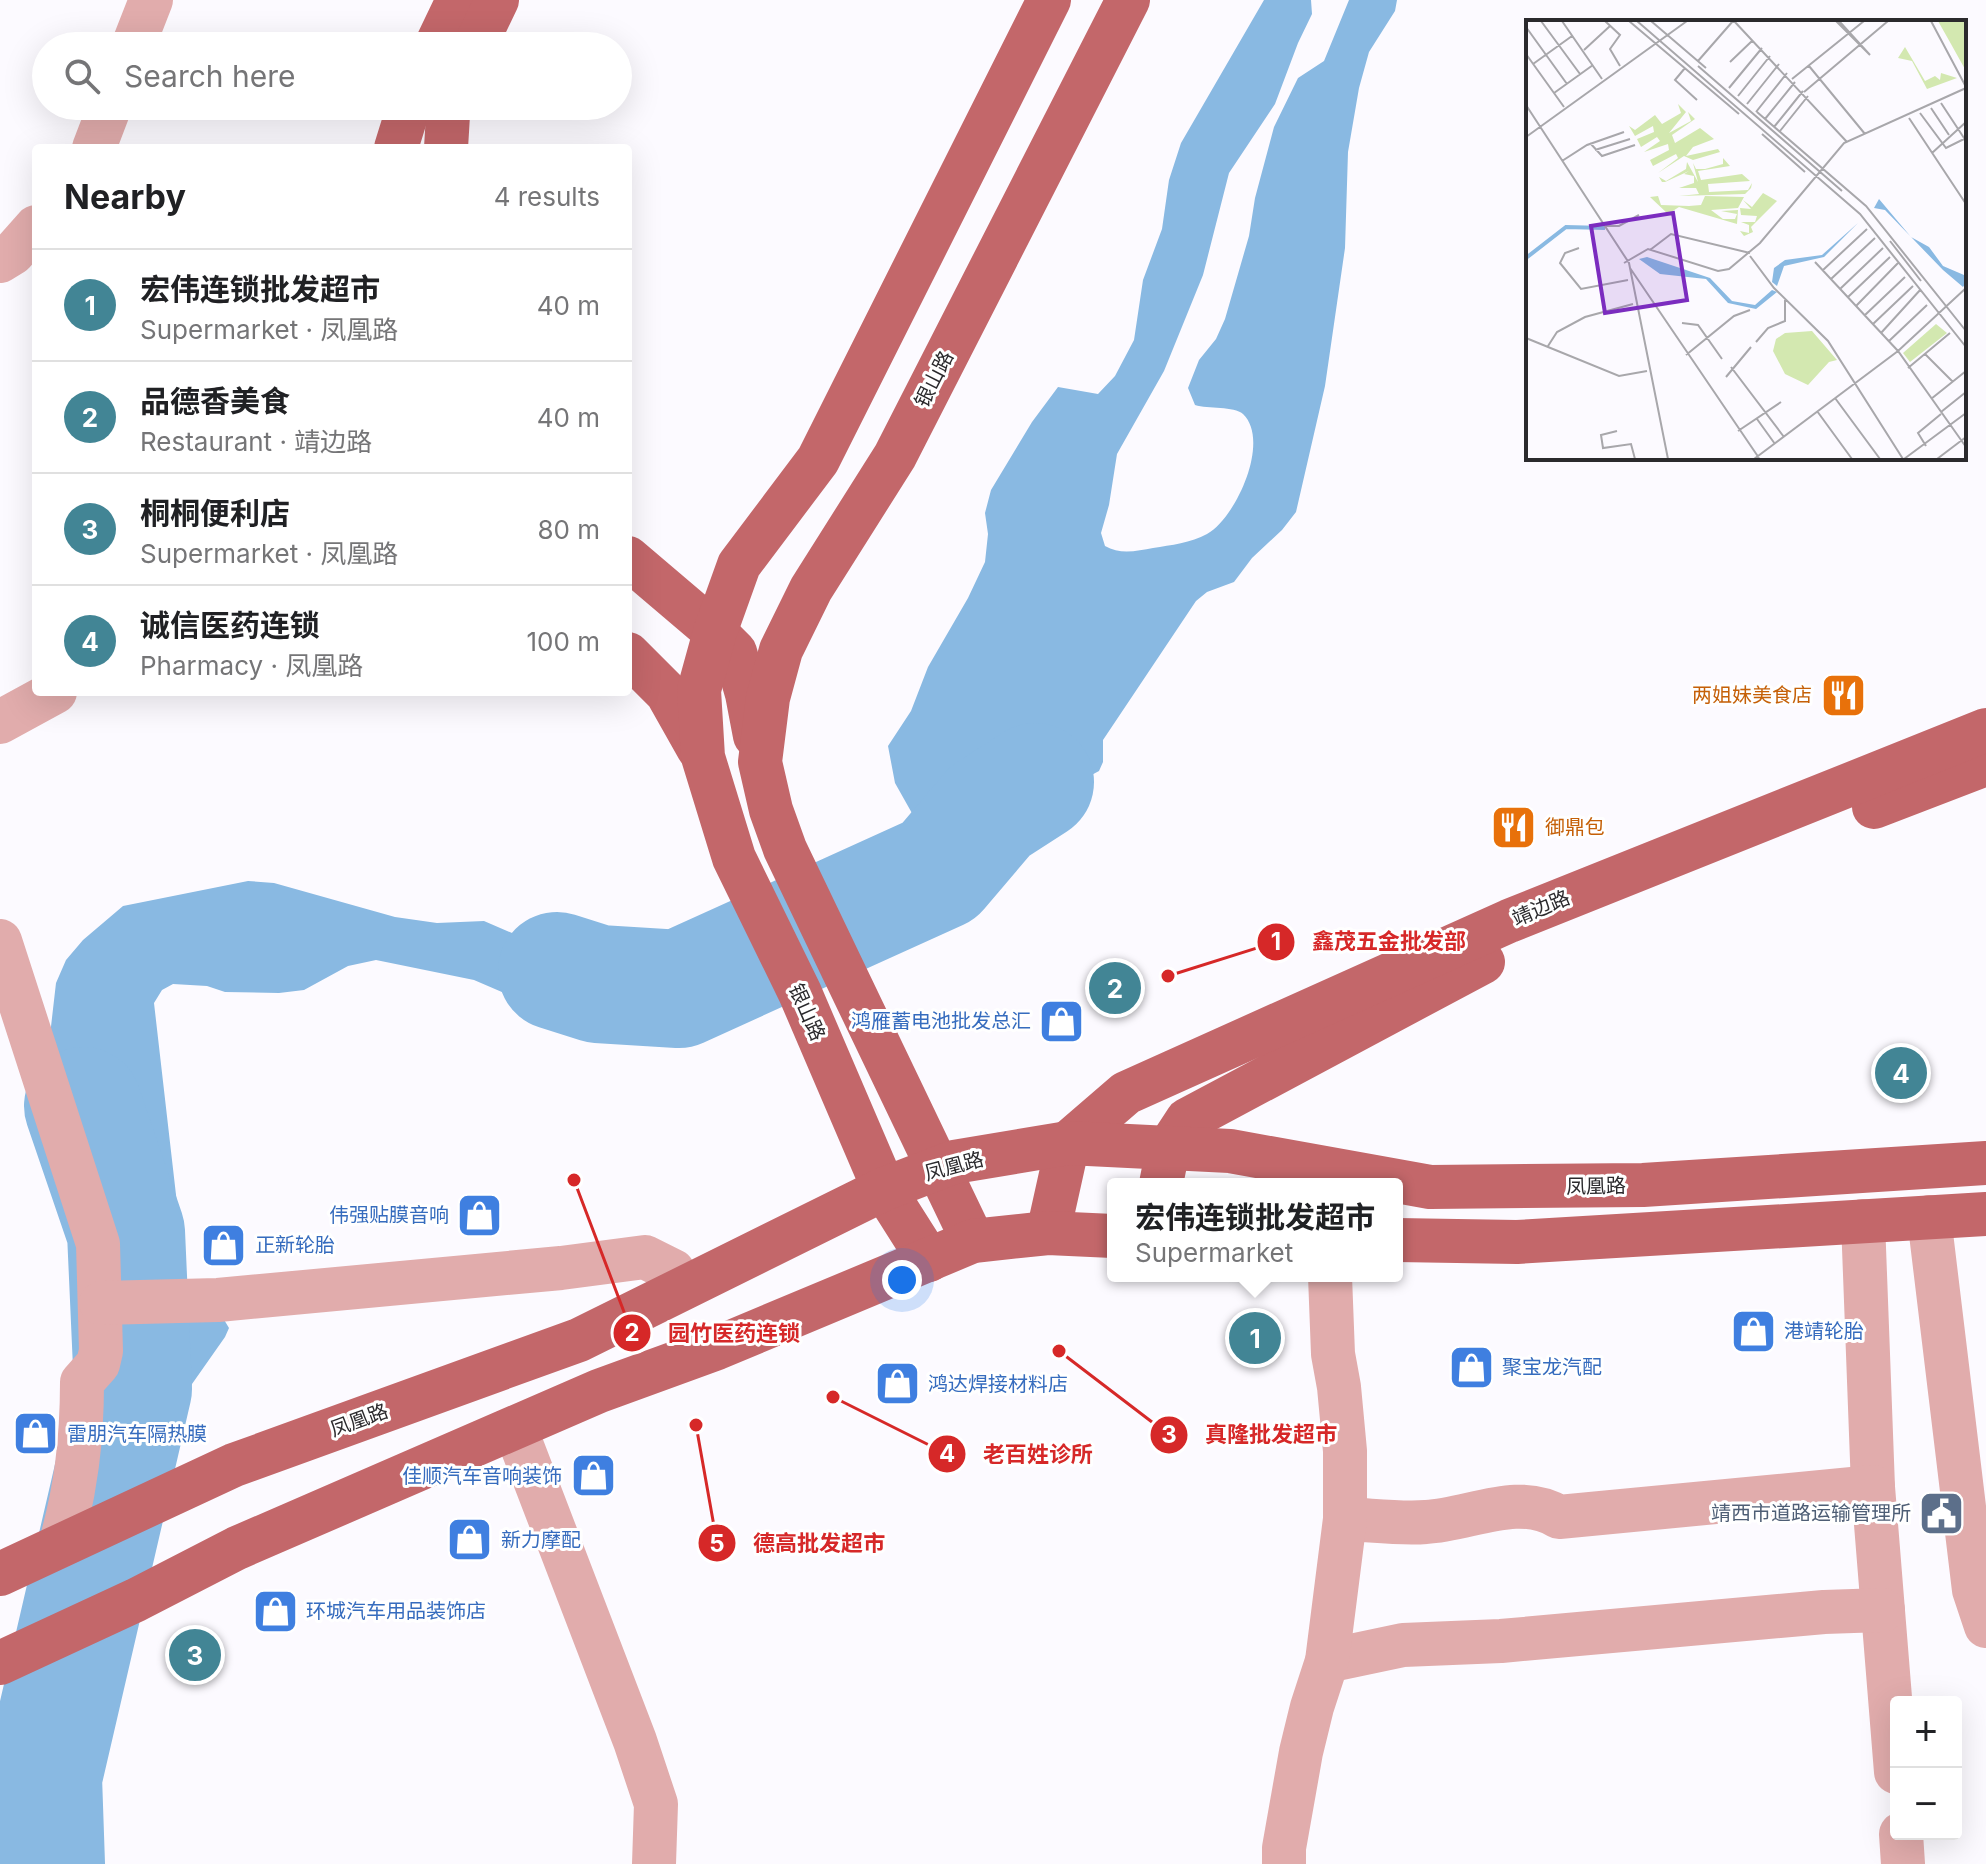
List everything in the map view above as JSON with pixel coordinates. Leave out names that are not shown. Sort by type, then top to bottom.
[{"type":"main road","points":[[443,32],[458,0]]},
{"type":"main road","points":[[482,32],[497,0]]},
{"type":"main road","name":"银山路","points":[[929,1260],[884,1189],[800,993],[734,858],[703,757],[699,690],[715,632],[739,565],[818,460],[1049,0]]},
{"type":"main road","name":"银山路","points":[[760,762],[768,698],[781,650],[811,589],[895,456],[1128,0]]},
{"type":"main road","points":[[397,144],[405,120]]},
{"type":"main road","points":[[446,144],[448,120]]},
{"type":"main road","name":"银山路","points":[[632,561],[735,652],[771,810],[785,849],[973,1241]]},
{"type":"main road","name":"银山路","points":[[632,658],[667,693],[703,757]]},
{"type":"main road","name":"靖边路","points":[[1068,1143],[1126,1093],[1509,921],[1986,730]]},
{"type":"main road","name":"靖边路","points":[[1164,1166],[1187,1120],[1495,956],[1986,764]]},
{"type":"main road","points":[[1048,1233],[1068,1143]]},
{"type":"main road","name":"凤凰路","points":[[0,1574],[234,1465],[579,1340],[884,1189],[954,1162],[1068,1143],[1164,1166],[1230,1151],[1380,1178]]},
{"type":"main road","name":"凤凰路","points":[[1403,1182],[1430,1187],[1643,1185],[1986,1163]]},
{"type":"main road","points":[[1403,1240],[1517,1242],[1986,1214]]},
{"type":"main road","points":[[0,1663],[136,1600],[237,1548],[599,1391],[717,1348],[973,1241],[1048,1233],[1107,1236]]},
{"type":"street","points":[[138,32],[151,0]]},
{"type":"street","points":[[96,144],[105,120]]},
{"type":"street","points":[[0,261],[13,253],[32,232]]},
{"type":"street","points":[[0,722],[48,696]]},
{"type":"street","points":[[0,941],[98,1244],[101,1351],[98,1364],[82,1382],[80,1451],[74,1495],[60,1546]]},
{"type":"street","points":[[1929,1217],[1974,1590],[1986,1626]]},
{"type":"street","points":[[1863,1221],[1873,1487],[1896,1768]]},
{"type":"street","points":[[101,1303],[218,1300],[546,1270],[645,1257],[673,1271],[683,1288]]},
{"type":"street","points":[[1284,1864],[1284,1848],[1301,1752],[1327,1661],[1345,1519],[1345,1451],[1333,1354],[1330,1282]]},
{"type":"street","points":[[515,1428],[635,1741],[656,1804],[654,1864]]},
{"type":"street","points":[[1345,1519],[1427,1522],[1526,1505],[1545,1508],[1559,1517],[1873,1487]]},
{"type":"street","points":[[1327,1661],[1403,1645],[1501,1641],[1824,1612],[1883,1610]]},
{"type":"street","points":[[1901,1840],[1903,1864]]},
{"type":"water","points":[[1264,0],[1311,0],[1312,14],[1275,104],[1229,173],[1203,275],[1164,371],[1117,454],[1101,533],[1105,546],[1123,551],[1188,542],[1207,534],[1218,525],[1239,496],[1252,460],[1251,426],[1239,411],[1195,405],[1188,388],[1199,360],[1216,339],[1225,319],[1249,236],[1255,198],[1274,127],[1298,78],[1324,61],[1349,0],[1397,0],[1395,11],[1369,52],[1359,88],[1348,152],[1345,248],[1325,386],[1296,512],[1252,558],[1234,582],[1207,592],[1196,601],[1103,740],[1103,762],[1099,771],[1058,793],[1010,833],[953,890],[901,923],[920,834],[895,783],[888,746],[911,711],[928,667],[985,562],[988,534],[985,513],[991,490],[1032,422],[1058,387],[1098,394],[1115,376],[1134,340],[1143,280],[1162,229],[1169,180],[1181,143]]},
{"type":"water","points":[[248,881],[274,883],[395,917],[437,923],[484,921],[596,969],[631,970],[676,965],[697,940],[725,1002],[720,1018],[702,1036],[692,1023],[663,1016],[565,1019],[474,980],[376,960],[348,966],[304,990],[279,993],[225,992],[207,986],[173,984],[162,990],[154,1003],[186,1282],[156,1279],[142,1274],[120,1254],[49,1044],[56,983],[66,960],[83,940],[123,906]]},
{"type":"water","points":[[223,1318],[229,1328],[225,1337],[192,1384],[182,1414],[170,1432],[102,1456],[93,1456],[107,1319]]},
{"type":"waterway","points":[[557,971],[598,984],[679,989],[939,871],[990,811],[1035,782]]},
{"type":"waterway","points":[[46,1864],[43,1777],[133,1389],[126,1232],[83,1106]]},
{"type":"place","name":"两姐妹美食店","points":[[1843,695]]},
{"type":"place","name":"御鼎包","points":[[1514,827]]},
{"type":"place","name":"鑫茂五金批发部","points":[[1168,976]]},
{"type":"place","name":"品德香美食","points":[[1115,988]]},
{"type":"place","name":"鸿雁蓄电池批发总汇","points":[[1062,1021]]},
{"type":"place","name":"诚信医药连锁","points":[[1901,1073]]},
{"type":"place","name":"园竹医药连锁","points":[[574,1180]]},
{"type":"place","name":"伟强贴膜音响","points":[[480,1215]]},
{"type":"place","name":"正新轮胎","points":[[224,1245]]},
{"type":"place","name":"港靖轮胎","points":[[1753,1331]]},
{"type":"place","name":"宏伟连锁批发超市","points":[[1255,1338]]},
{"type":"place","name":"真隆批发超市","points":[[1059,1351]]},
{"type":"place","name":"聚宝龙汽配","points":[[1471,1367]]},
{"type":"place","name":"鸿达焊接材料店","points":[[897,1384]]},
{"type":"place","name":"老百姓诊所","points":[[833,1397]]},
{"type":"place","name":"德高批发超市","points":[[696,1425]]},
{"type":"place","name":"雷朋汽车隔热膜","points":[[36,1434]]},
{"type":"place","name":"佳顺汽车音响装饰","points":[[593,1476]]},
{"type":"place","name":"靖西市道路运输管理所","points":[[1942,1513]]},
{"type":"place","name":"新力摩配","points":[[470,1540]]},
{"type":"place","name":"环城汽车用品装饰店","points":[[275,1611]]},
{"type":"place","name":"桐桐便利店","points":[[195,1655]]}]
